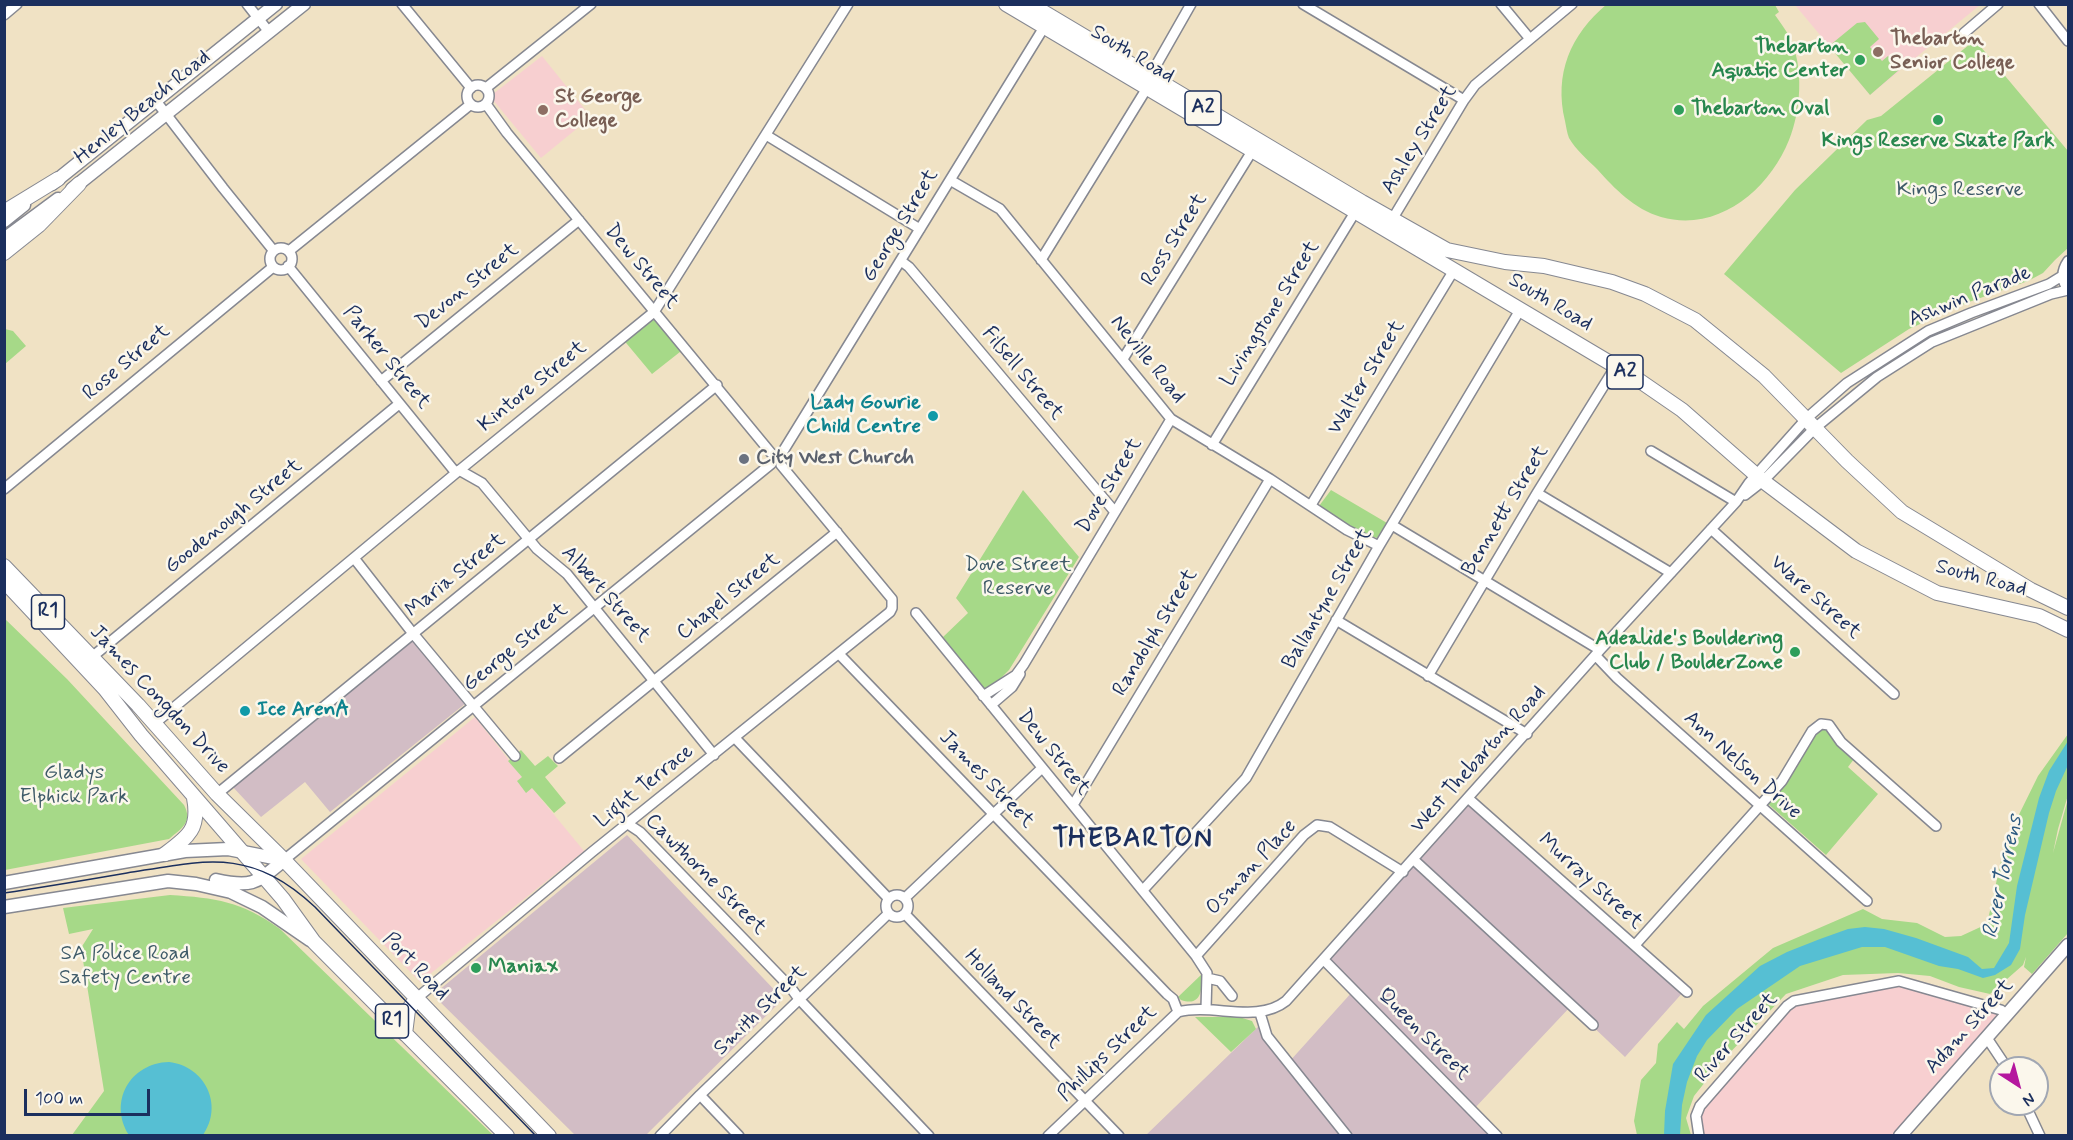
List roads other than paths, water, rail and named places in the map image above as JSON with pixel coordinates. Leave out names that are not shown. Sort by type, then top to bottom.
[{"type":"highway","name":"South Road","points":[[1006,4],[1047,22],[1389,224],[1447,250],[1586,275],[1645,294],[1695,320],[1764,376],[1847,461],[1902,512],[2013,579],[2068,608]]},
{"type":"highway","name":"South Road","points":[[1030,4],[1047,22]]},
{"type":"highway","points":[[4,213],[58,179]]},
{"type":"highway","points":[[4,253],[39,225],[79,184]]},
{"type":"highway","name":"South Road","points":[[1389,224],[1454,270],[1616,366],[1682,410],[1760,478],[1856,551],[1937,593],[2039,616],[2068,630]]},
{"type":"highway","name":"James Congdon Drive","points":[[4,566],[87,661],[141,735],[240,850]]},
{"type":"highway","name":"James Congdon Drive","points":[[4,581],[154,724],[217,794],[284,860]]},
{"type":"highway","points":[[141,735],[154,724]]},
{"type":"highway","points":[[165,854],[194,828],[196,809],[194,798]]},
{"type":"highway","name":"R1","points":[[240,850],[284,899],[314,942],[507,1136]]},
{"type":"highway","name":"Port Road","points":[[284,860],[549,1136]]},
{"type":"highway","points":[[405,1034],[408,1010],[417,998]]},
{"type":"main road","name":"Henley Beach Road","points":[[4,221],[276,4]]},
{"type":"main road","name":"Henley Beach Road","points":[[4,239],[167,115],[303,4]]},
{"type":"main road","points":[[4,883],[165,854],[219,849],[240,850],[284,860]]},
{"type":"main road","points":[[4,907],[189,876],[245,885],[263,876],[284,860]]},
{"type":"main road","points":[[168,881],[196,884],[231,892],[262,907],[314,942]]},
{"type":"main road","name":"Adam Street","points":[[1900,1136],[2068,945]]},
{"type":"street","points":[[4,15],[16,4]]},
{"type":"street","points":[[246,4],[269,32]]},
{"type":"street","points":[[402,4],[471,88]]},
{"type":"street","points":[[486,88],[591,4]]},
{"type":"street","name":"Kintore Street","points":[[154,724],[654,312],[848,4]]},
{"type":"street","points":[[1041,260],[1148,82],[1191,4]]},
{"type":"street","points":[[1303,4],[1464,100]]},
{"type":"street","points":[[1501,4],[1530,39]]},
{"type":"street","name":"Ashley Street","points":[[1389,224],[1475,85],[1572,4]]},
{"type":"street","points":[[1964,33],[1998,4]]},
{"type":"street","points":[[2039,4],[2068,41]]},
{"type":"street","name":"George Street","points":[[782,453],[1047,22]]},
{"type":"street","points":[[471,88],[480,85],[486,88],[489,97],[486,104],[480,106],[471,104]]},
{"type":"street","points":[[471,88],[468,97],[471,104]]},
{"type":"street","points":[[156,101],[222,188],[273,250]]},
{"type":"street","points":[[289,251],[471,104]]},
{"type":"street","name":"Dew Street","points":[[486,104],[507,133],[771,453]]},
{"type":"street","points":[[766,135],[920,229]]},
{"type":"street","name":"Ross Street","points":[[1123,359],[1255,145]]},
{"type":"street","name":"Neville Road","points":[[950,180],[1000,210],[1171,419],[1270,479],[1347,530],[1379,546]]},
{"type":"street","name":"Livingstone Street","points":[[1212,444],[1358,207]]},
{"type":"street","name":"Devon Street","points":[[381,381],[579,220]]},
{"type":"street","points":[[273,250],[283,248],[289,251]]},
{"type":"street","points":[[273,250],[270,259],[273,267],[282,269],[288,266],[291,260],[289,251]]},
{"type":"street","name":"Filsell Street","points":[[900,261],[909,267],[1115,512]]},
{"type":"street","points":[[2068,261],[2062,276],[2068,290]]},
{"type":"street","name":"Parker Street","points":[[288,266],[399,404],[458,472]]},
{"type":"street","name":"Rose Street","points":[[4,489],[273,267]]},
{"type":"street","name":"Walter Street","points":[[1311,505],[1454,270]]},
{"type":"street","name":"Ashwin Parade","points":[[1811,423],[1848,383],[1928,330],[1971,312],[2049,285],[2062,276]]},
{"type":"street","name":"Ashwin Parade","points":[[1811,423],[1932,342],[2051,294],[2068,290]]},
{"type":"street","name":"Ballantyne Street","points":[[1143,890],[1245,778],[1379,546],[1520,310]]},
{"type":"street","name":"Bennett Street","points":[[1428,676],[1616,366]]},
{"type":"street","name":"Maria Street","points":[[217,794],[717,385]]},
{"type":"street","name":"Goodenough Street","points":[[87,661],[399,404]]},
{"type":"street","name":"Dove Street","points":[[991,705],[1012,687],[1171,419]]},
{"type":"street","name":"West Thebarton Road","points":[[1260,1013],[1279,1007],[1286,1002],[1598,653],[1811,423]]},
{"type":"street","points":[[776,465],[784,459],[782,453],[778,451],[771,453],[769,457],[776,465],[837,532]]},
{"type":"street","points":[[1651,451],[1736,502]]},
{"type":"street","name":"George Street","points":[[284,860],[595,607],[776,465]]},
{"type":"street","name":"Albert Street","points":[[458,472],[482,483],[537,549],[567,574],[714,755]]},
{"type":"street","name":"Randolph Street","points":[[1073,805],[1270,479]]},
{"type":"street","points":[[1537,493],[1671,573]]},
{"type":"street","name":"Ann Nelson Drive","points":[[1392,525],[1598,653],[1617,678],[1867,901]]},
{"type":"street","name":"Ware Street","points":[[1711,529],[1894,694]]},
{"type":"street","name":"Light Terrace","points":[[417,998],[890,612],[892,599],[837,532]]},
{"type":"street","name":"Chapel Street","points":[[559,758],[837,532]]},
{"type":"street","points":[[354,558],[515,756]]},
{"type":"street","name":"Dew Street","points":[[916,613],[1196,956],[1208,978]]},
{"type":"street","points":[[1336,620],[1527,734]]},
{"type":"street","name":"James Street","points":[[839,654],[1173,999],[1178,1012]]},
{"type":"street","name":"Dove Street","points":[[983,696],[1016,675],[1024,664]]},
{"type":"street","points":[[1635,945],[1760,806],[1782,780],[1812,731],[1823,723],[1829,725],[1841,742],[1935,826]]},
{"type":"street","points":[[735,738],[888,898]]},
{"type":"street","points":[[905,898],[1042,768]]},
{"type":"street","name":"Murray Street","points":[[1469,799],[1687,992]]},
{"type":"street","name":"Cawthorne Street","points":[[628,824],[640,831],[929,1136]]},
{"type":"street","name":"Osman Place","points":[[1196,956],[1304,835],[1317,825],[1330,827],[1403,872]]},
{"type":"street","points":[[1414,860],[1593,1025]]},
{"type":"street","points":[[893,895],[905,898],[908,909],[905,914],[900,917],[888,914],[885,909],[888,898],[893,895]]},
{"type":"street","name":"Smith Street","points":[[660,1136],[888,914]]},
{"type":"street","name":"Holland Street","points":[[905,914],[1119,1136]]},
{"type":"street","name":"Queen Street","points":[[1324,960],[1497,1136]]},
{"type":"street","points":[[1206,1009],[1208,978],[1220,981],[1233,996]]},
{"type":"street","name":"River Street","points":[[1699,1136],[1696,1116],[1700,1106],[1787,1006],[1794,1001],[1899,981],[2001,1010],[2007,1015]]},
{"type":"street","name":"Phillips Street","points":[[1048,1136],[1178,1012],[1206,1009],[1260,1013]]},
{"type":"street","points":[[1260,1013],[1267,1036],[1347,1136]]},
{"type":"street","points":[[1987,1038],[1999,1056]]},
{"type":"street","points":[[700,1095],[739,1136]]},
{"type":"street","points":[[2031,1116],[2040,1136]]},
{"type":"water","name":"River Torrens","points":[[2068,741],[2068,765],[2049,813],[2025,915],[2020,949],[2011,965],[1995,975],[1983,978],[1958,969],[1939,966],[1885,947],[1862,947],[1800,966],[1737,1009],[1707,1040],[1697,1056],[1687,1082],[1682,1105],[1680,1135],[1664,1135],[1665,1111],[1673,1064],[1706,1015],[1760,966],[1787,952],[1848,929],[1865,927],[1884,929],[1916,938],[1968,957],[1982,969],[1994,968],[2009,943],[2017,886],[2039,798],[2049,771]]},
{"type":"water","points":[[169,1062],[182,1065],[192,1071],[207,1089],[212,1112],[203,1135],[129,1135],[121,1110],[126,1086],[143,1069]]},
{"type":"tram line","points":[[4,893],[205,862],[248,866],[269,875],[292,888],[315,907],[536,1136]]},
{"type":"place","name":"Thebarton Senior College","points":[[1878,52]]},
{"type":"place","name":"Thebarton Aquatic Center","points":[[1860,60]]},
{"type":"place","name":"St George College","points":[[543,110]]},
{"type":"place","name":"Thebarton Oval","points":[[1679,110]]},
{"type":"place","name":"Kings Reserve Skate Park","points":[[1938,120]]},
{"type":"place","name":"Lady Gowrie Child Centre","points":[[933,416]]},
{"type":"place","name":"City West Church","points":[[744,459]]},
{"type":"place","name":"Adealide's Bouldering Club / BoulderZone","points":[[1795,652]]},
{"type":"place","name":"Ice ArenA","points":[[245,711]]},
{"type":"place","name":"Maniax","points":[[476,968]]},
{"type":"district","name":"THEBARTON","points":[[1133,840]]},
{"type":"park label","name":"Kings Reserve","points":[[1960,191]]},
{"type":"park label","name":"Dove Street Reserve","points":[[1018,578]]},
{"type":"park label","name":"Gladys Elphick Park","points":[[74,786]]},
{"type":"park label","name":"SA Police Road Safety Centre","points":[[125,967]]}]
